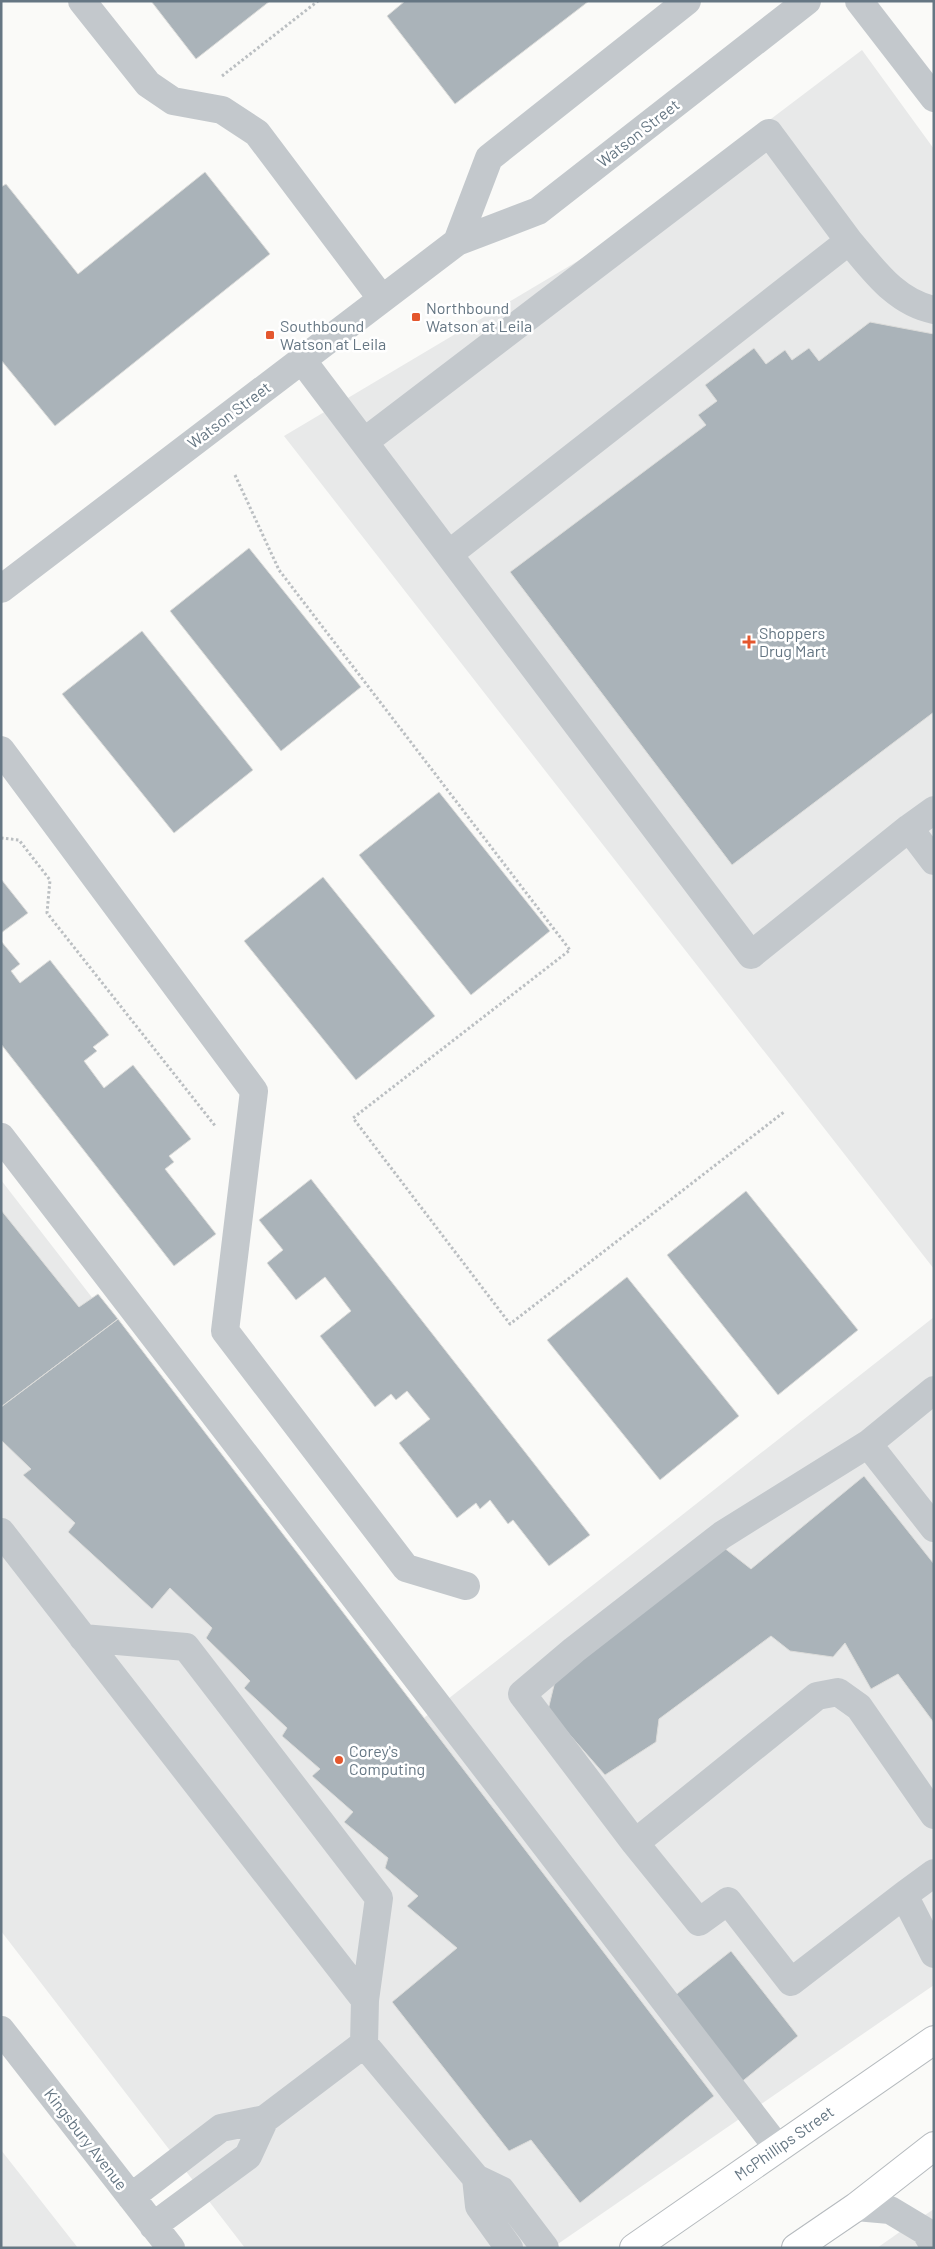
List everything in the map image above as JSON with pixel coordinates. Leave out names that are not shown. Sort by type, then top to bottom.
[{"type":"main road","name":"McPhillips Street","points":[[634,2248],[934,2040]]},
{"type":"main road","points":[[799,2247],[856,2207],[934,2146]]},
{"type":"street","points":[[82,1],[148,84],[173,100],[222,110],[258,133],[382,299]]},
{"type":"street","points":[[457,242],[489,158],[687,1]]},
{"type":"street","name":"Watson Street","points":[[1,589],[457,242],[538,211],[807,1]]},
{"type":"street","points":[[858,1],[934,98]]},
{"type":"street","points":[[364,442],[769,133],[849,241],[891,290],[925,308],[934,310]]},
{"type":"street","points":[[449,554],[849,241]]},
{"type":"street","points":[[302,360],[751,955],[934,810]]},
{"type":"street","points":[[1,750],[254,1091],[225,1331],[406,1568],[466,1586]]},
{"type":"street","points":[[909,828],[934,861]]},
{"type":"street","points":[[1,1137],[777,2148]]},
{"type":"street","points":[[934,1390],[868,1444],[722,1535],[574,1650],[522,1694],[634,1842],[699,1922],[728,1900],[791,1982],[934,1873]]},
{"type":"street","points":[[868,1444],[934,1528]]},
{"type":"street","points":[[1,1532],[365,2000]]},
{"type":"street","points":[[83,1638],[186,1647],[379,1898],[365,2000],[364,2044],[476,2178],[502,2190],[545,2248]]},
{"type":"street","points":[[634,1842],[817,1696],[838,1692],[859,1707],[934,1815]]},
{"type":"street","points":[[904,1895],[934,1954]]},
{"type":"street","name":"Kingsbury Avenue","points":[[1,2030],[171,2248]]},
{"type":"street","points":[[131,2197],[221,2128],[265,2119],[364,2044]]},
{"type":"street","points":[[153,2226],[248,2156],[265,2119]]},
{"type":"street","points":[[476,2178],[479,2206],[509,2248]]},
{"type":"street","points":[[856,2207],[890,2210],[924,2231],[934,2246]]},
{"type":"path","points":[[188,104],[318,1]]},
{"type":"path","points":[[235,475],[280,570],[570,950],[353,1118],[510,1324],[784,1112]]},
{"type":"path","points":[[1,838],[19,840],[50,880],[47,913],[218,1130]]},
{"type":"shaded area","points":[[862,50],[934,149],[934,1269],[284,436],[603,246]]},
{"type":"shaded area","points":[[1,1180],[420,1721],[934,1317],[934,1985],[552,2248],[245,2248],[1,1931]]},
{"type":"shaded area","points":[[1,2150],[78,2248],[1,2248]]},
{"type":"shaded area","points":[[934,2209],[934,2248],[877,2248],[904,2229]]},
{"type":"building","points":[[151,1],[270,1],[196,59]]},
{"type":"building","points":[[405,1],[589,1],[455,104],[387,16]]},
{"type":"building","points":[[205,172],[270,254],[55,426],[1,360],[1,187],[6,184],[78,274]]},
{"type":"building","name":"Shoppers Drug Mart","points":[[870,322],[934,334],[934,712],[732,865],[510,572],[706,425],[698,415],[717,401],[705,385],[754,348],[766,364],[785,350],[792,360],[809,348],[819,361]]},
{"type":"building","points":[[249,548],[361,687],[281,751],[170,611]]},
{"type":"building","points":[[142,631],[253,770],[174,833],[62,694]]},
{"type":"building","points":[[439,792],[550,931],[471,995],[359,855]]},
{"type":"building","points":[[323,877],[435,1016],[356,1080],[244,941]]},
{"type":"building","points":[[1,879],[28,913],[1,933]]},
{"type":"building","points":[[1,941],[20,964],[11,971],[20,983],[50,960],[109,1035],[93,1047],[97,1051],[84,1061],[104,1088],[133,1065],[191,1139],[169,1156],[174,1162],[165,1169],[216,1234],[174,1266],[1,1044]]},
{"type":"building","points":[[311,1179],[590,1535],[549,1566],[513,1520],[508,1524],[490,1500],[480,1509],[476,1503],[457,1518],[399,1443],[430,1419],[407,1391],[396,1400],[391,1394],[375,1407],[320,1336],[351,1311],[325,1277],[296,1300],[267,1263],[283,1250],[259,1220]]},
{"type":"building","points":[[746,1191],[858,1330],[778,1395],[667,1255]]},
{"type":"building","points":[[1,1210],[79,1307],[98,1294],[118,1319],[1,1407]]},
{"type":"building","points":[[627,1277],[739,1416],[660,1480],[547,1340]]},
{"type":"building","points":[[118,1319],[714,2096],[580,2203],[531,2140],[509,2151],[392,2002],[457,1948],[407,1906],[418,1896],[385,1868],[388,1858],[344,1822],[353,1812],[312,1776],[320,1769],[282,1736],[287,1728],[244,1688],[250,1681],[206,1638],[212,1628],[170,1588],[152,1609],[68,1532],[75,1523],[23,1475],[31,1469],[1,1440],[1,1407]]},
{"type":"building","points":[[864,1476],[934,1564],[934,1723],[898,1674],[871,1689],[845,1643],[833,1657],[790,1651],[771,1636],[659,1719],[656,1742],[605,1775],[548,1710],[556,1677],[723,1547],[751,1569]]},
{"type":"building","points":[[731,1951],[798,2036],[739,2084],[673,1997]]},
{"type":"place","name":"Northbound Watson at Leila","points":[[416,317]]},
{"type":"place","name":"Southbound Watson at Leila","points":[[270,335]]},
{"type":"place","name":"Shoppers Drug Mart","points":[[749,642]]},
{"type":"place","name":"Corey's Computing","points":[[339,1760]]}]
